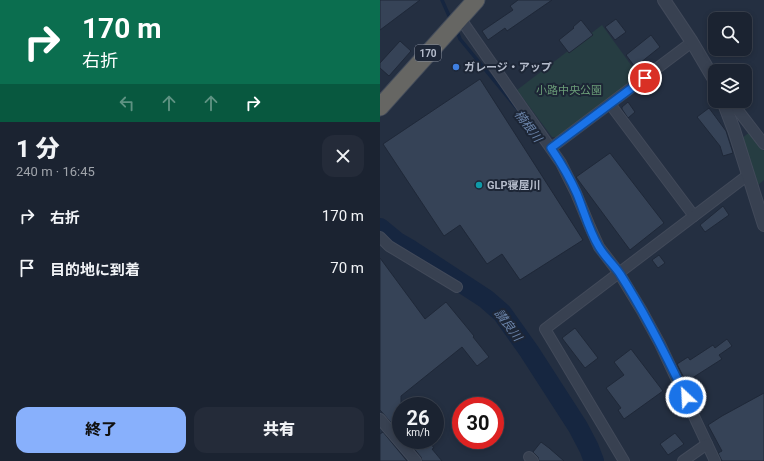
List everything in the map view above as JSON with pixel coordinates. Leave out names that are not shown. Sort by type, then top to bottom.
[{"type":"highway","name":"170","points":[[380,107],[476,0]]},
{"type":"street","points":[[664,0],[708,69]]},
{"type":"street","points":[[460,18],[561,163],[576,193],[599,247],[619,273],[660,344],[715,461]]},
{"type":"street","points":[[551,148],[692,42]]},
{"type":"street","points":[[610,104],[694,216]]},
{"type":"street","points":[[725,108],[764,225]]},
{"type":"street","points":[[734,108],[737,109],[764,144]]},
{"type":"street","points":[[624,461],[545,329],[748,175]]},
{"type":"street","points":[[380,237],[389,246],[457,287]]},
{"type":"street","points":[[380,419],[415,461]]},
{"type":"street","points":[[683,461],[707,444]]},
{"type":"green space","name":"小路中央公園","points":[[602,25],[639,76],[560,137],[552,137],[517,90]]},
{"type":"green space","points":[[750,132],[764,151],[764,180],[758,185],[742,138]]},
{"type":"building","points":[[380,0],[420,0],[380,30]]},
{"type":"building","points":[[518,0],[552,0],[507,31],[505,28],[488,40],[482,31],[513,10],[510,6]]},
{"type":"building","points":[[616,19],[626,32],[615,40],[605,27]]},
{"type":"building","points":[[581,20],[593,35],[569,53],[559,40],[574,28],[573,27]]},
{"type":"building","points":[[651,35],[660,47],[635,67],[626,55]]},
{"type":"building","points":[[400,41],[411,51],[389,76],[380,68],[380,63]]},
{"type":"building","name":"GLP寝屋川","points":[[480,79],[583,240],[520,280],[502,254],[487,264],[460,225],[444,236],[383,144]]},
{"type":"building","points":[[628,102],[635,112],[628,118],[622,107]]},
{"type":"building","points":[[709,108],[726,131],[733,153],[723,156],[720,146],[697,117]]},
{"type":"building","points":[[610,153],[664,223],[630,250],[576,177]]},
{"type":"building","points":[[723,206],[729,215],[705,232],[700,225]]},
{"type":"building","points":[[659,255],[665,263],[658,268],[652,260]]},
{"type":"building","points":[[380,258],[425,319],[446,302],[489,357],[477,366],[462,347],[401,397],[392,397],[392,424],[380,410]]},
{"type":"building","points":[[575,328],[598,358],[585,368],[562,338]]},
{"type":"building","points":[[727,339],[732,346],[719,355],[722,359],[686,382],[677,364],[688,357],[690,360],[713,345],[715,348]]},
{"type":"building","points":[[631,349],[663,391],[624,419],[618,410],[621,408],[606,388],[624,375],[614,362]]},
{"type":"building","points":[[764,393],[764,461],[722,461],[718,453],[722,451],[708,425]]},
{"type":"building","points":[[383,432],[392,443],[392,449],[397,449],[407,461],[380,461],[380,434]]},
{"type":"building","points":[[675,433],[684,444],[668,455],[660,444]]},
{"type":"building","points":[[541,442],[564,461],[539,461],[538,457],[533,452]]},
{"type":"building","points":[[414,449],[432,449],[442,461],[422,461],[421,457]]},
{"type":"waterway","name":"楠根川","points":[[442,0],[450,18]]},
{"type":"waterway","name":"楠根川","points":[[457,31],[460,39],[520,112]]},
{"type":"waterway","name":"讃良川","points":[[380,228],[397,242],[486,299],[502,313],[529,351],[578,427],[594,461]]},
{"type":"place","name":"ガレージ・アップ","points":[[456,67]]},
{"type":"place","name":"GLP寝屋川","points":[[479,185]]},
{"type":"route","points":[[645,78],[551,148],[561,163],[576,193],[599,247],[619,273],[642,311],[686,397]]}]
